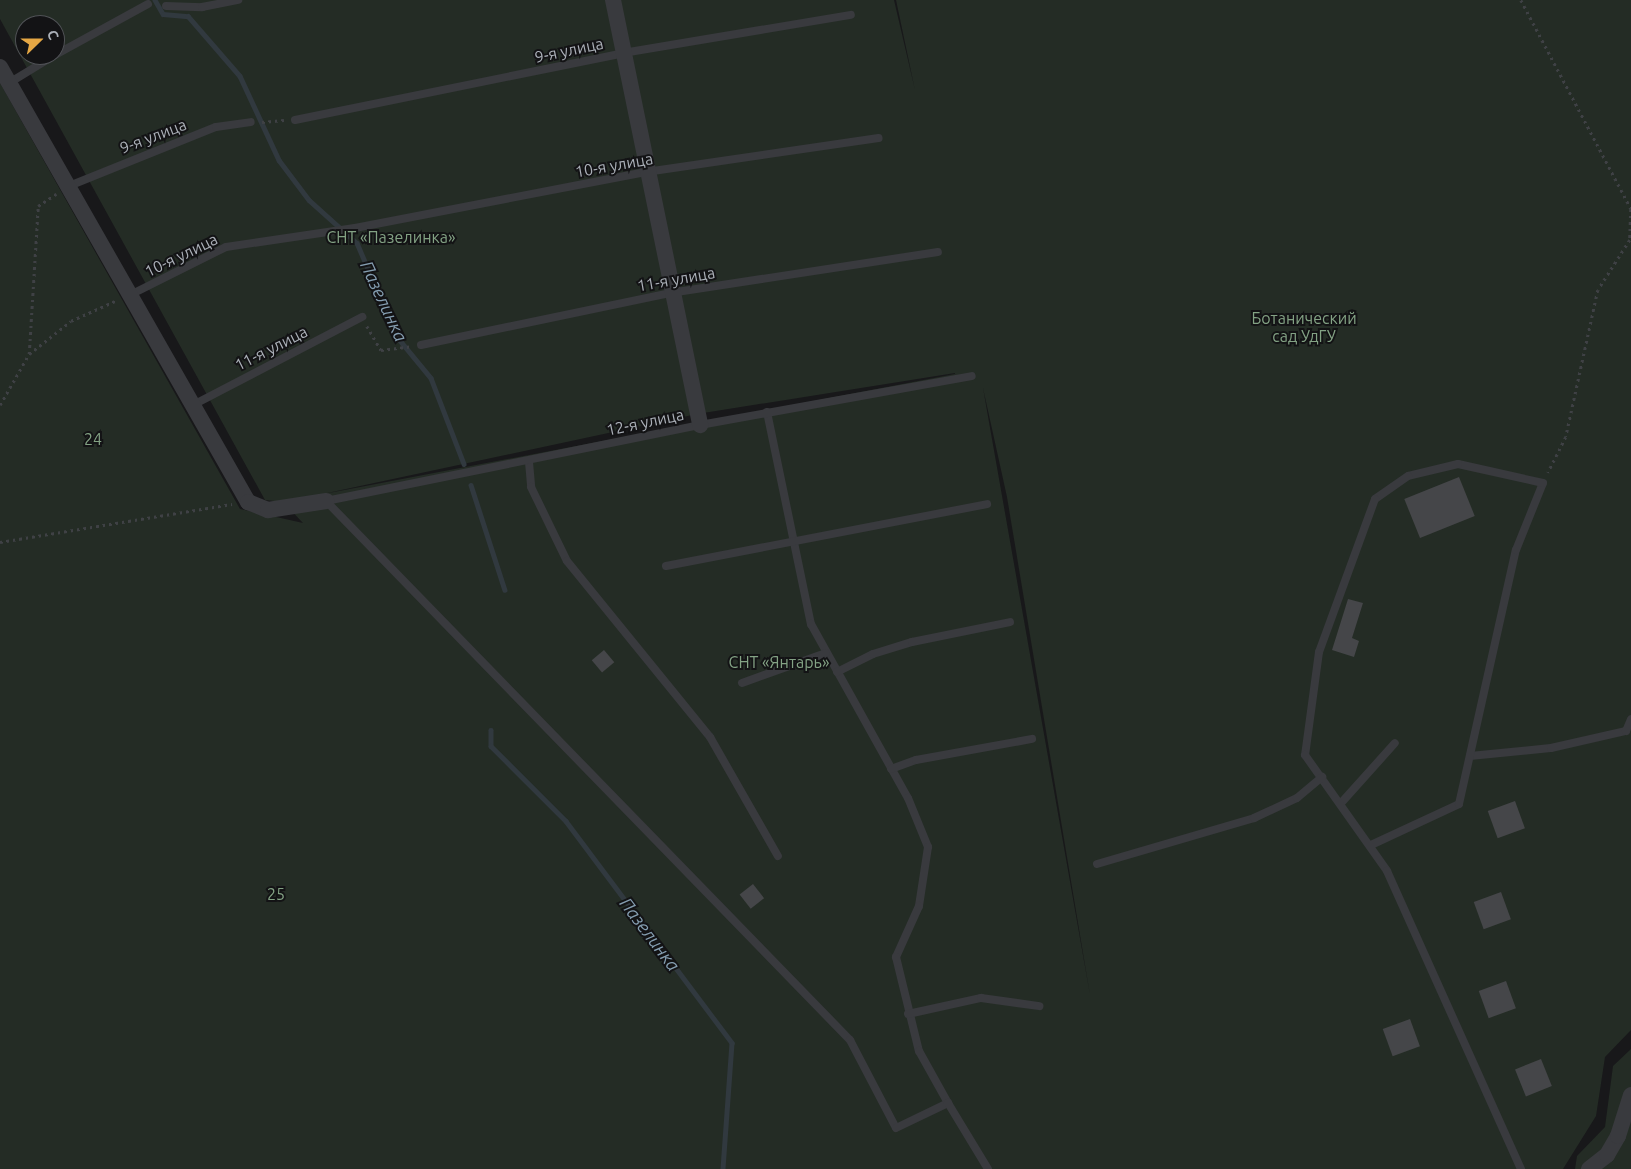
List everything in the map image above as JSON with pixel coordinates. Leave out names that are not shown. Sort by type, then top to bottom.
[{"type":"street","points":[[613,0],[670,293],[700,425]]},
{"type":"street","points":[[0,67],[248,502],[268,510],[326,501]]},
{"type":"street","points":[[1589,1169],[1607,1155],[1618,1136],[1631,1095]]},
{"type":"lane","points":[[166,6],[202,7],[238,0]]},
{"type":"lane","points":[[65,50],[148,4]]},
{"type":"lane","name":"9-я улица","points":[[294,120],[623,53],[851,15]]},
{"type":"lane","points":[[9,83],[39,65]]},
{"type":"lane","name":"9-я улица","points":[[69,186],[216,127],[251,122]]},
{"type":"lane","name":"10-я улица","points":[[130,295],[226,247],[355,228],[646,172],[879,138]]},
{"type":"lane","name":"11-я улица","points":[[421,345],[670,293],[938,252]]},
{"type":"lane","name":"11-я улица","points":[[193,405],[362,317]]},
{"type":"lane","name":"12-я улица","points":[[326,501],[529,462],[767,412],[972,376]]},
{"type":"lane","points":[[767,412],[795,539],[811,624],[891,769],[928,847],[919,906],[896,957],[908,1014],[919,1051],[988,1169]]},
{"type":"lane","points":[[529,462],[531,487],[567,561],[710,737],[778,856]]},
{"type":"lane","points":[[1371,845],[1459,804],[1516,550],[1542,483],[1458,464],[1408,476],[1375,499],[1319,652],[1305,755],[1342,802],[1387,871],[1520,1169]]},
{"type":"lane","points":[[326,501],[850,1040],[896,1128],[948,1103]]},
{"type":"lane","points":[[666,566],[795,539],[987,504]]},
{"type":"lane","points":[[837,672],[873,654],[912,642],[1010,622]]},
{"type":"lane","points":[[742,683],[826,654]]},
{"type":"lane","points":[[1470,756],[1551,748],[1626,732],[1631,719]]},
{"type":"lane","points":[[891,769],[916,760],[1032,739]]},
{"type":"lane","points":[[1342,802],[1395,743]]},
{"type":"lane","points":[[1097,864],[1254,818],[1297,798],[1322,777]]},
{"type":"lane","points":[[908,1014],[981,998],[1039,1006]]},
{"type":"path","points":[[1521,0],[1630,209],[1630,239],[1598,290],[1566,437],[1542,483]]},
{"type":"path","points":[[29,354],[38,206],[69,186]]},
{"type":"path","points":[[0,405],[29,354],[71,321],[130,295]]},
{"type":"path","points":[[362,317],[381,350],[399,347]]},
{"type":"path","points":[[0,542],[248,502]]},
{"type":"green space","points":[[0,0],[894,0],[915,90],[896,0],[1631,0],[1631,1030],[1605,1057],[1596,1116],[1563,1169],[0,1169],[0,83],[240,509],[303,523],[283,502],[265,500],[25,65],[65,65],[65,15],[15,15],[15,46],[0,19]],"holes":[[[955,374],[318,495],[697,414]],[[983,388],[1007,497],[1090,995]]]},
{"type":"green space","points":[[1631,1049],[1631,1169],[1575,1169],[1577,1156],[1605,1127],[1613,1066]]},
{"type":"building","points":[[1459,477],[1475,516],[1420,538],[1404,499]]},
{"type":"building","points":[[1348,599],[1363,603],[1352,638],[1359,641],[1354,657],[1332,650]]},
{"type":"building","points":[[604,650],[614,662],[602,673],[592,660]]},
{"type":"building","points":[[1515,801],[1525,828],[1498,838],[1488,811]]},
{"type":"building","points":[[753,884],[764,898],[751,909],[740,894]]},
{"type":"building","points":[[1501,892],[1511,919],[1484,929],[1474,902]]},
{"type":"building","points":[[1506,981],[1516,1008],[1489,1018],[1479,991]]},
{"type":"building","points":[[1410,1019],[1420,1046],[1393,1056],[1383,1029]]},
{"type":"building","points":[[1541,1059],[1552,1086],[1526,1096],[1515,1069]]},
{"type":"waterway","name":"Пазелинка","points":[[155,0],[163,14],[188,16],[240,76],[279,160],[309,200],[357,243],[398,338],[431,378],[464,464]]},
{"type":"waterway","name":"Пазелинка","points":[[471,485],[505,590]]},
{"type":"waterway","name":"Пазелинка","points":[[491,730],[491,746],[566,821],[732,1043],[723,1169]]},
{"type":"park label","name":"СНТ «Пазелинка»","points":[[391,237]]},
{"type":"park label","name":"Ботанический сад УдГУ","points":[[1304,327]]},
{"type":"park label","name":"24","points":[[93,439]]},
{"type":"park label","name":"СНТ «Янтарь»","points":[[779,662]]},
{"type":"park label","name":"25","points":[[276,894]]}]
